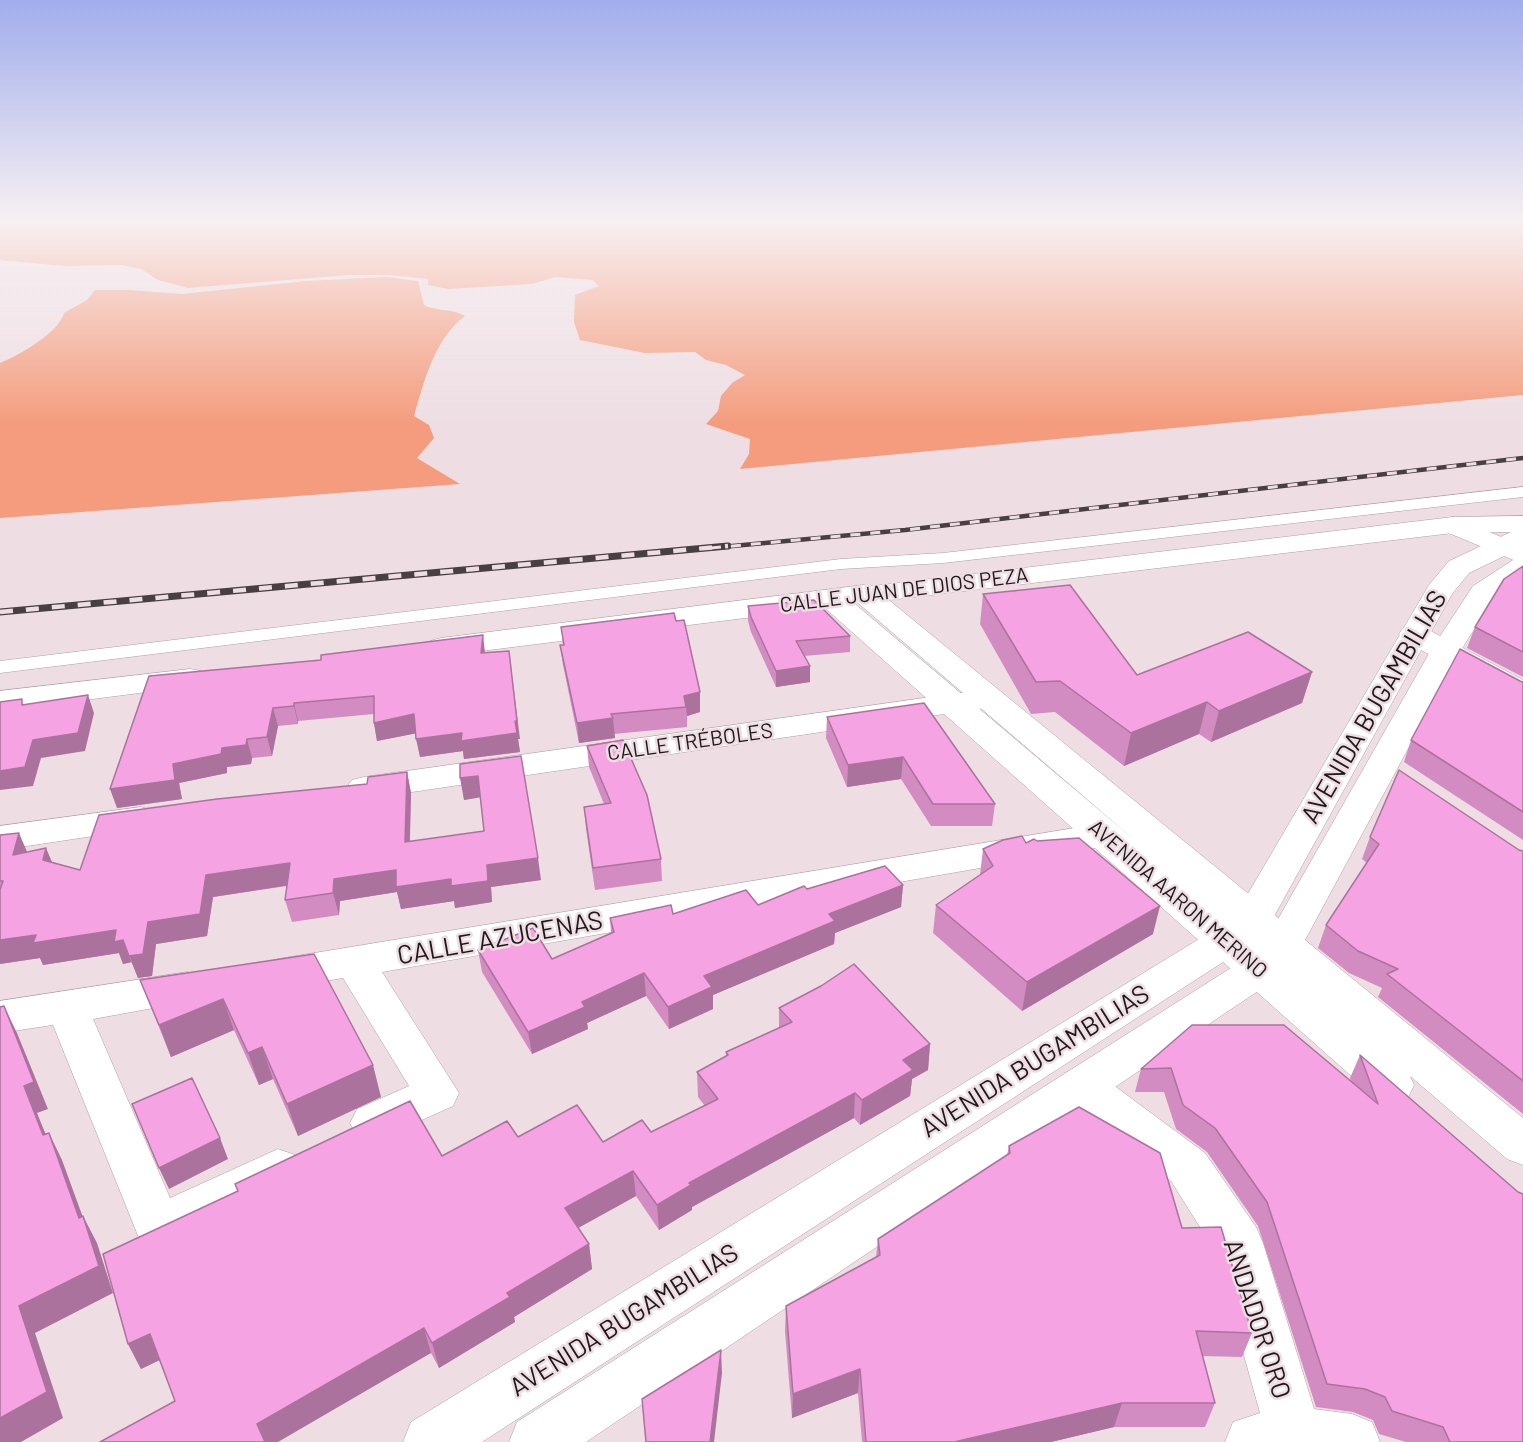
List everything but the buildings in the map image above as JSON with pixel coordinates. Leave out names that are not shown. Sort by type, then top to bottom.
[{"type":"main road","name":"CALLE JUAN DE DIOS PEZA","points":[[416,650],[848,596],[1453,525],[1518,546]]},
{"type":"main road","name":"AVENIDA BUGAMBILIAS","points":[[431,1442],[1255,943],[1430,642],[1484,592],[1518,546]]},
{"type":"main road","name":"AVENIDA AARON MERINO","points":[[848,596],[1255,943],[1418,1107]]},
{"type":"main road","name":"AVENIDA BUGAMBILIAS","points":[[537,1442],[1082,1086],[1255,943],[1396,776],[1430,642]]},
{"type":"main road","points":[[1430,642],[1523,693]]},
{"type":"main road","points":[[0,701],[214,675]]},
{"type":"main road","name":"AVENIDA AARON MERINO","points":[[972,702],[1105,835],[1255,943],[1523,1145]]},
{"type":"main road","name":"CALLE TRÉBOLES","points":[[330,792],[972,702]]},
{"type":"main road","points":[[0,838],[177,814]]},
{"type":"main road","name":"CALLE AZUCENAS","points":[[0,1017],[355,963],[1105,835]]},
{"type":"main road","points":[[67,1006],[158,1227],[436,1093],[355,963]]},
{"type":"main road","name":"ANDADOR ORO","points":[[1082,1086],[1188,1167],[1238,1243],[1274,1439]]},
{"type":"main road","points":[[1274,1439],[1352,1442]]},
{"type":"lane","points":[[0,666],[829,566],[944,558],[1523,492]]},
{"type":"shaded area","points":[[227,289],[420,289],[424,305],[465,316],[455,325],[438,348],[414,416],[429,425],[434,438],[417,458],[460,484],[0,518],[0,363],[47,336],[61,321],[64,313],[87,300],[95,290],[182,294]]},
{"type":"shaded area","points":[[590,289],[1523,289],[1523,395],[740,469],[749,454],[750,439],[706,424],[718,411],[721,396],[732,383],[745,375],[726,365],[706,360],[695,352],[645,353],[580,340],[574,322],[575,295]]},
{"type":"railway","points":[[711,548],[905,530],[1523,458]]},
{"type":"railway","points":[[0,612],[728,546]]}]
